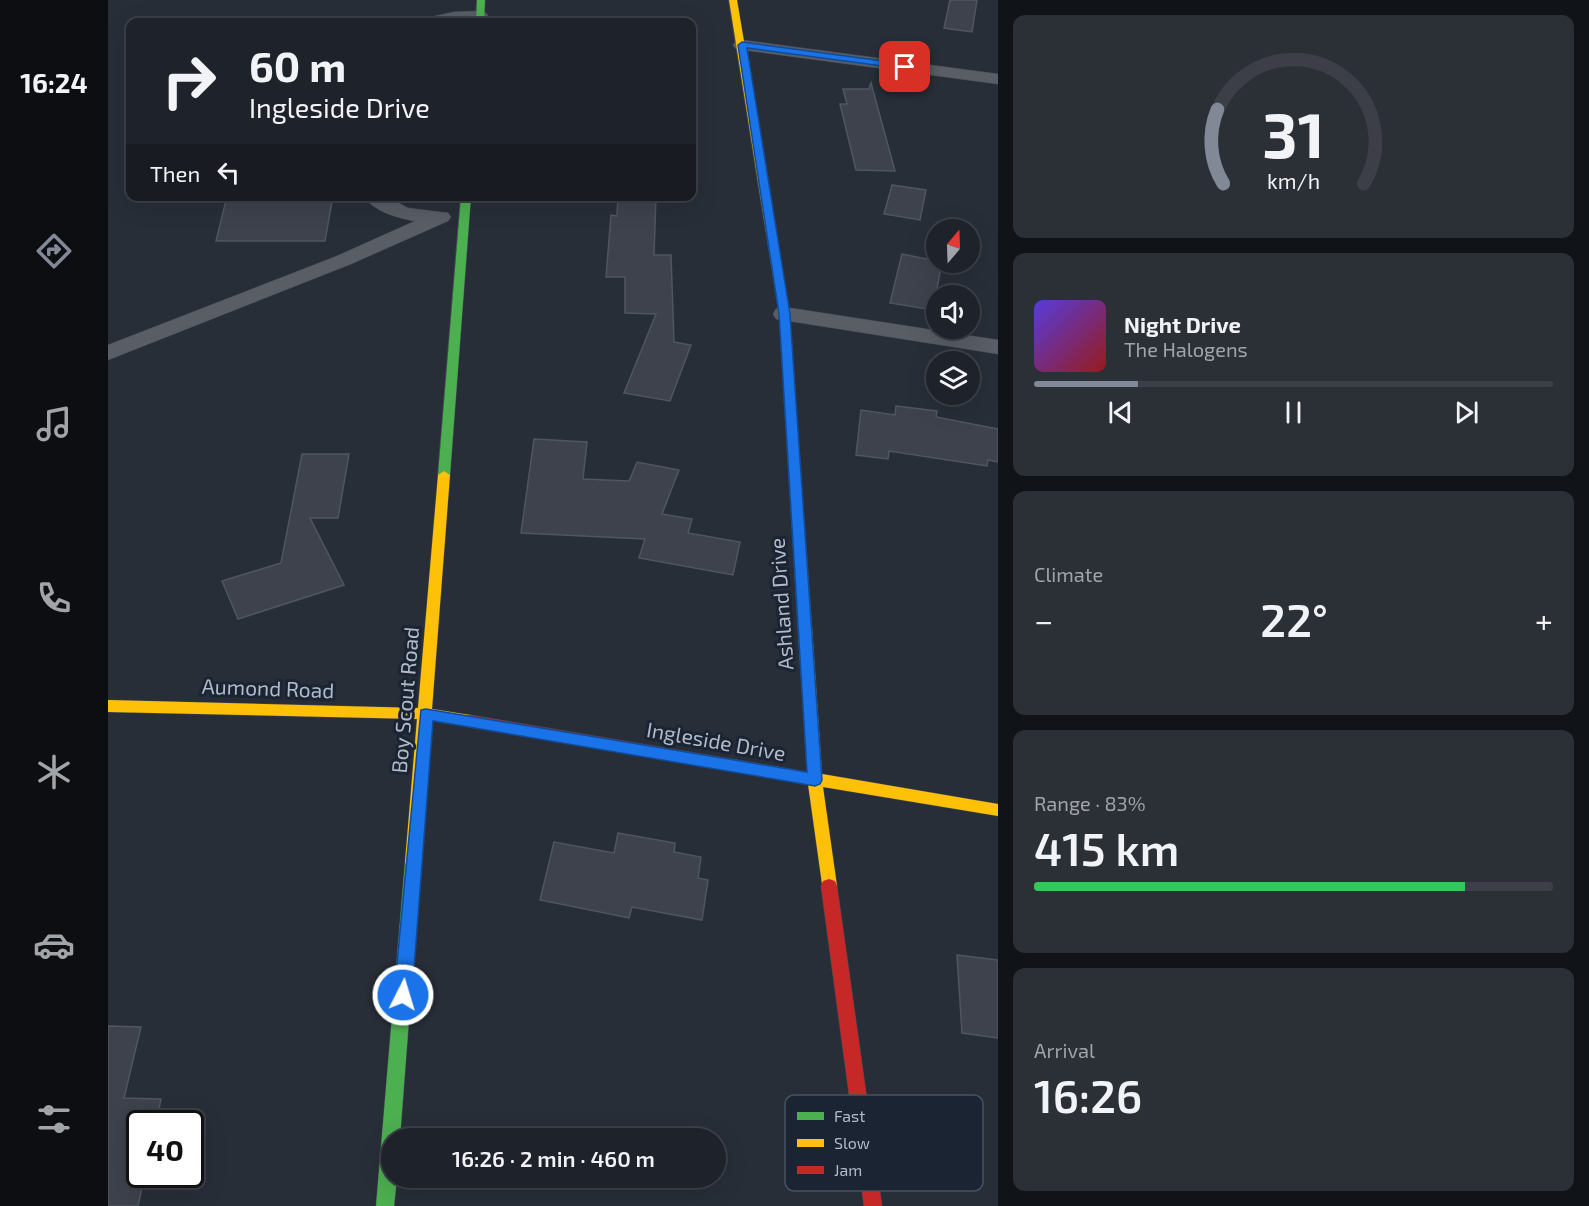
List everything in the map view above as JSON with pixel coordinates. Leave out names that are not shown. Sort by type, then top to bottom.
[{"type":"street","name":"Ashland Drive","points":[[733,0],[784,314],[815,780],[858,1095]]},
{"type":"street","points":[[450,18],[480,13]]},
{"type":"street","points":[[742,45],[998,79]]},
{"type":"street","points":[[379,201],[387,208],[403,215],[464,219]]},
{"type":"street","name":"Boy Scout Road","points":[[385,1206],[466,201]]},
{"type":"street","points":[[108,352],[344,260],[441,217]]},
{"type":"street","points":[[784,314],[998,347]]},
{"type":"street","name":"Aumond Road","points":[[108,705],[426,714]]},
{"type":"street","name":"Ingleside Drive","points":[[426,714],[998,810]]},
{"type":"street","name":"Ashland Drive","points":[[871,1191],[873,1206]]},
{"type":"building","points":[[950,0],[977,0],[972,32],[944,28]]},
{"type":"building","points":[[871,83],[895,171],[856,170],[840,104],[847,104],[843,89],[869,89]]},
{"type":"building","points":[[892,185],[926,190],[920,220],[884,214]]},
{"type":"building","points":[[226,201],[332,201],[325,241],[216,241]]},
{"type":"building","points":[[618,201],[656,201],[654,255],[671,255],[674,342],[691,345],[670,401],[624,393],[656,314],[625,313],[625,277],[606,277],[611,215],[617,216]]},
{"type":"building","points":[[902,254],[926,259],[926,273],[940,273],[938,285],[926,285],[926,309],[890,303]]},
{"type":"building","points":[[896,406],[937,411],[936,417],[998,429],[998,462],[988,460],[987,466],[889,451],[888,459],[856,455],[861,410],[895,415]]},
{"type":"building","points":[[534,439],[587,442],[583,479],[629,481],[637,462],[679,470],[662,514],[692,519],[688,533],[740,542],[733,575],[639,558],[645,539],[521,533]]},
{"type":"building","points":[[302,454],[349,454],[338,518],[310,518],[344,585],[238,619],[222,581],[281,563]]},
{"type":"building","points":[[618,833],[675,843],[674,852],[701,857],[698,878],[708,880],[702,920],[632,907],[629,918],[540,900],[554,842],[614,853]]},
{"type":"building","points":[[957,955],[998,960],[998,1038],[962,1033]]},
{"type":"building","points":[[108,1026],[141,1027],[124,1098],[161,1099],[159,1110],[126,1110],[126,1188],[142,1188],[138,1206],[108,1206]]},
{"type":"traffic: fast","points":[[480,18],[481,0]]},
{"type":"traffic: fast","points":[[444,475],[466,201]]},
{"type":"traffic: fast","points":[[771,232],[784,314],[805,628]]},
{"type":"traffic: fast","points":[[385,1206],[413,862]]},
{"type":"traffic: slow","points":[[733,0],[771,232]]},
{"type":"traffic: slow","points":[[413,862],[444,475]]},
{"type":"traffic: slow","points":[[805,628],[815,780],[829,886]]},
{"type":"traffic: slow","points":[[108,706],[426,714],[470,721]]},
{"type":"traffic: slow","points":[[767,771],[998,810]]},
{"type":"traffic: jam","points":[[470,721],[767,771]]},
{"type":"traffic: jam","points":[[829,886],[858,1095]]},
{"type":"traffic: jam","points":[[871,1191],[873,1206]]},
{"type":"route","points":[[403,995],[426,714],[815,780],[784,314],[742,45],[905,67]]}]
